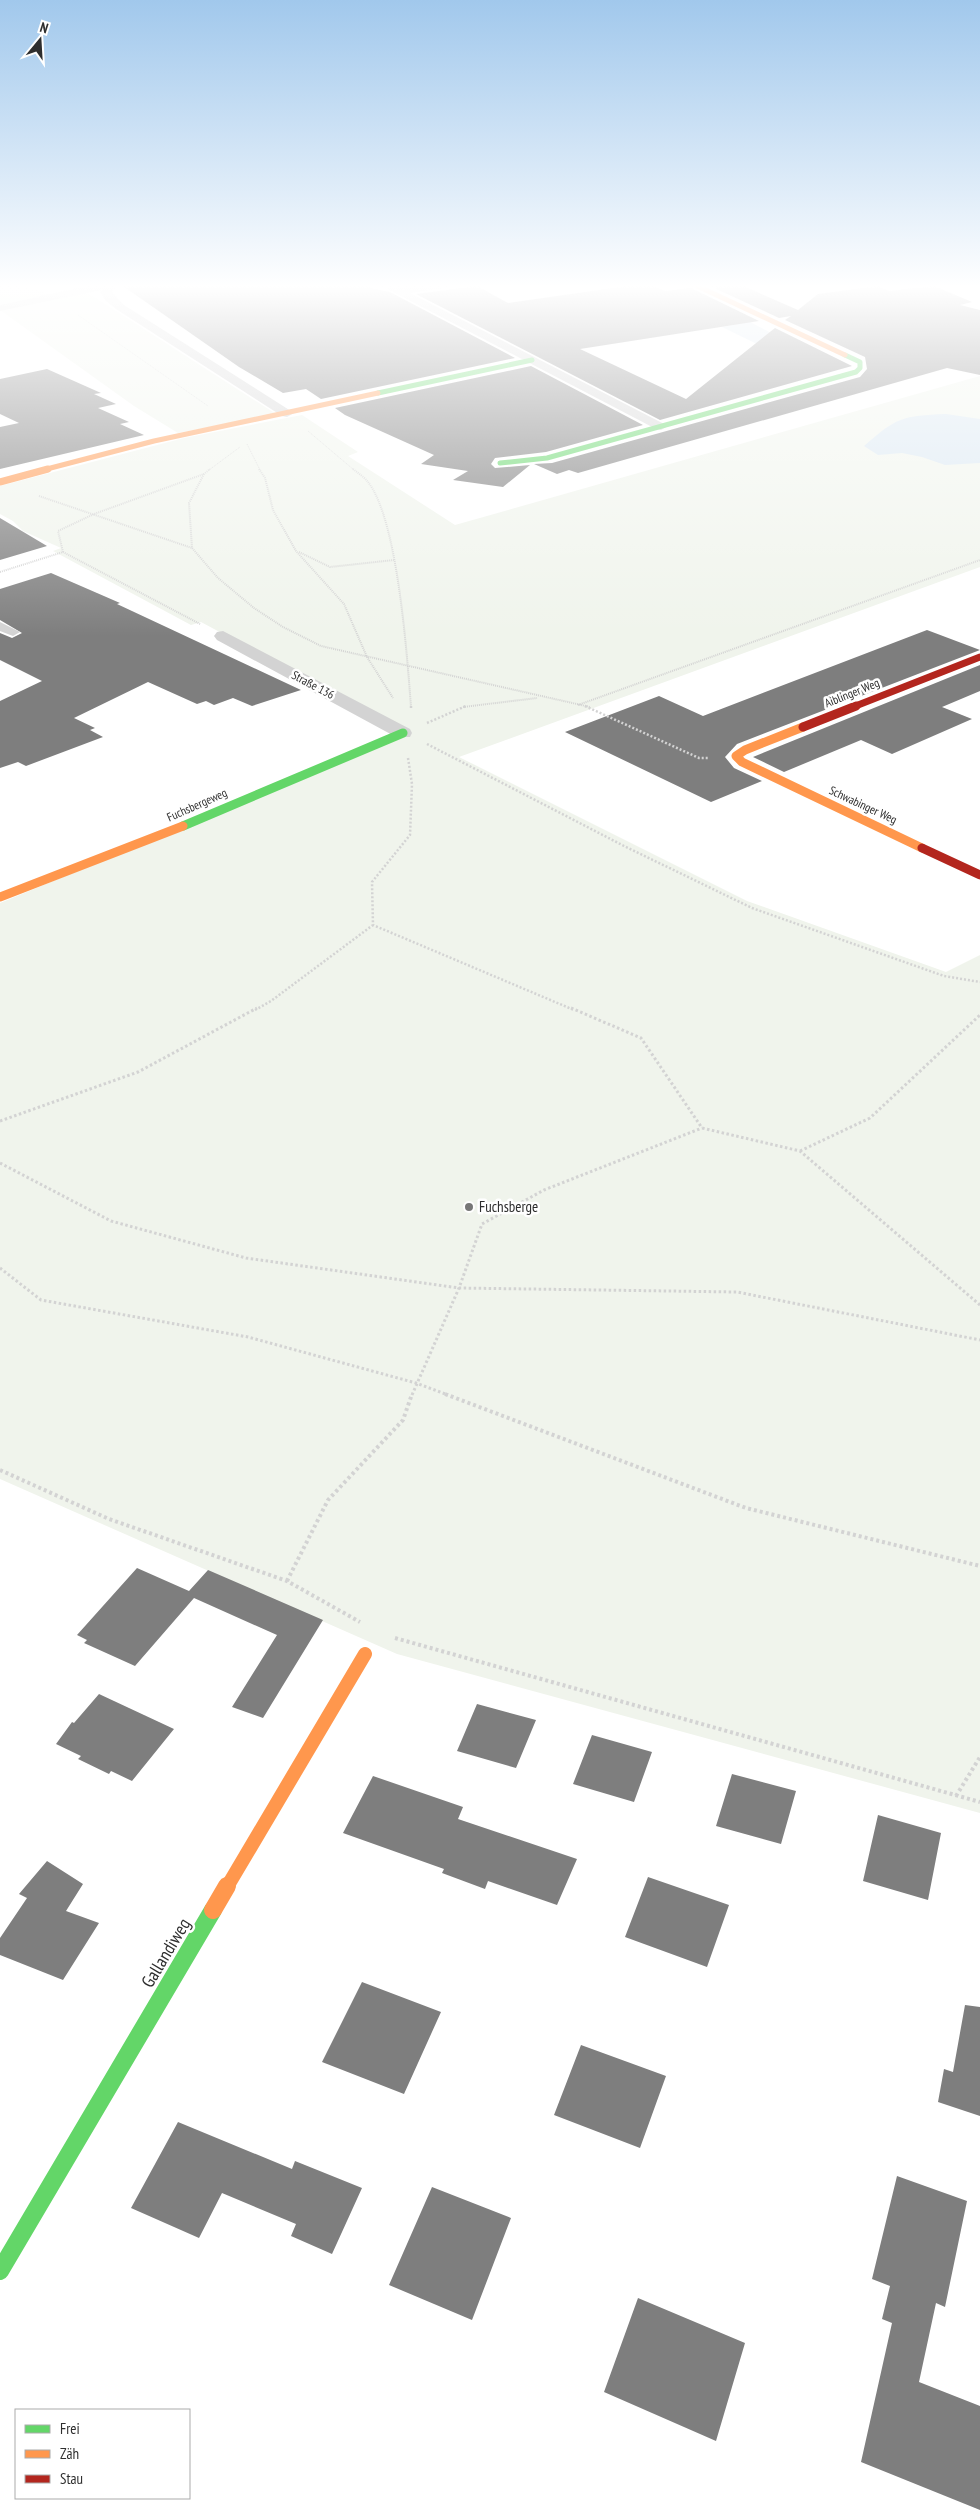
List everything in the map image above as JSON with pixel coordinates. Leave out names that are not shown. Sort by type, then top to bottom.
[{"type":"street","points":[[269,401],[287,413]]},
{"type":"street","points":[[0,482],[145,444],[341,401]]},
{"type":"street","points":[[613,401],[661,426]]},
{"type":"street","points":[[500,463],[547,458],[750,401]]},
{"type":"street","name":"Straße 136","points":[[223,636],[403,733]]},
{"type":"street","name":"Aiblinger Weg","points":[[736,756],[745,750],[980,657]]},
{"type":"street","name":"Fuchsbergeweg","points":[[0,897],[158,837],[287,780],[403,733]]},
{"type":"street","name":"Schwabinger Weg","points":[[736,756],[742,762],[980,875]]},
{"type":"street","name":"Gallandiweg","points":[[0,2271],[365,1654]]},
{"type":"lane","points":[[0,626],[13,632]]},
{"type":"path","points":[[203,401],[236,424]]},
{"type":"path","points":[[287,413],[368,482],[386,520],[394,560],[408,667],[411,714],[403,733]]},
{"type":"path","points":[[63,552],[58,531],[94,514],[204,474],[246,442],[255,464],[265,478],[273,510],[296,551],[344,604],[367,657],[403,713],[403,733],[412,784],[410,835],[372,882],[373,925]]},
{"type":"path","points":[[192,548],[189,504],[204,474]]},
{"type":"path","points":[[38,495],[192,548],[218,578],[254,608],[283,627],[321,646],[593,708],[699,758],[736,756]]},
{"type":"path","points":[[296,551],[330,567],[394,560]]},
{"type":"path","points":[[0,572],[63,552],[223,636]]},
{"type":"path","points":[[578,705],[980,560]]},
{"type":"path","points":[[403,733],[469,705],[541,697]]},
{"type":"path","points":[[403,733],[624,846],[752,908],[944,976],[980,982]]},
{"type":"path","points":[[0,1121],[138,1072],[271,1000],[373,925]]},
{"type":"path","points":[[373,925],[641,1038],[702,1128]]},
{"type":"path","points":[[800,1151],[870,1118],[980,1014]]},
{"type":"path","points":[[286,1581],[328,1500],[403,1420],[416,1383],[459,1288],[482,1224],[544,1190],[702,1128],[800,1151],[980,1304]]},
{"type":"path","points":[[0,1163],[111,1221],[246,1258],[459,1288],[737,1292],[980,1340]]},
{"type":"path","points":[[0,1268],[40,1300],[248,1337],[416,1383],[746,1508],[980,1566]]},
{"type":"path","points":[[0,1470],[110,1519],[286,1581],[367,1626]]},
{"type":"path","points":[[393,1638],[980,1802]]},
{"type":"path","points":[[956,1796],[980,1757]]},
{"type":"shaded area","points":[[127,401],[256,401],[276,414],[178,433]]},
{"type":"shaded area","points":[[891,401],[980,401],[980,567],[459,757],[747,901],[946,972],[980,955],[980,1813],[397,1654],[0,1479],[0,903],[410,734],[201,622],[191,625],[53,551],[61,548],[23,531],[13,521],[0,514],[0,486],[184,438],[302,415],[358,452],[348,456],[455,525]]},
{"type":"shaded area","points":[[946,414],[980,419],[980,463],[945,465],[922,457],[902,453],[878,455],[864,446],[885,429],[901,420],[909,417]]},
{"type":"building","points":[[0,401],[110,401],[116,404],[98,408],[129,422],[120,424],[144,435],[0,469],[0,427],[19,423],[0,414]]},
{"type":"building","points":[[366,401],[598,401],[643,425],[546,452],[495,458],[491,464],[495,468],[530,465],[503,487],[453,480],[468,471],[421,464],[434,455],[345,415],[335,408]]},
{"type":"building","points":[[624,401],[726,401],[660,420]]},
{"type":"building","points":[[773,401],[830,401],[578,473],[569,470],[557,474],[534,464],[552,463]]},
{"type":"building","points":[[0,518],[47,546],[0,560]]},
{"type":"building","points":[[51,573],[120,603],[117,604],[301,690],[252,706],[233,698],[214,705],[206,701],[197,704],[148,682],[74,718],[95,728],[90,730],[103,737],[26,766],[18,762],[0,768],[0,701],[42,681],[0,660],[0,633],[12,638],[22,633],[0,620],[0,589]]},
{"type":"building","points":[[927,630],[980,650],[737,744],[725,757],[734,768],[762,781],[711,802],[565,732],[659,696],[703,716]]},
{"type":"building","points":[[980,665],[980,691],[942,707],[972,719],[892,754],[861,740],[784,772],[753,757]]},
{"type":"building","points":[[137,1568],[189,1591],[208,1570],[323,1620],[263,1718],[232,1707],[277,1635],[194,1598],[135,1666],[84,1643],[87,1640],[77,1635]]},
{"type":"building","points":[[99,1694],[174,1729],[132,1781],[111,1771],[109,1774],[78,1759],[81,1756],[56,1744],[72,1722],[74,1723]]},
{"type":"building","points":[[477,1704],[536,1720],[516,1768],[457,1751]]},
{"type":"building","points":[[592,1735],[652,1752],[634,1802],[573,1784]]},
{"type":"building","points":[[732,1774],[796,1791],[781,1844],[716,1826]]},
{"type":"building","points":[[373,1776],[463,1807],[458,1819],[577,1859],[557,1905],[488,1881],[485,1889],[442,1873],[444,1869],[343,1833]]},
{"type":"building","points":[[878,1815],[941,1833],[928,1900],[863,1881]]},
{"type":"building","points":[[47,1861],[83,1884],[66,1911],[99,1923],[63,1980],[0,1955],[0,1938],[27,1898],[19,1894]]},
{"type":"building","points":[[648,1877],[729,1905],[707,1967],[625,1937]]},
{"type":"building","points":[[362,1982],[441,2012],[404,2094],[322,2062]]},
{"type":"building","points":[[965,2005],[980,2007],[980,2116],[938,2102],[944,2069],[953,2072]]},
{"type":"building","points":[[581,2045],[666,2076],[640,2148],[554,2115]]},
{"type":"building","points":[[178,2122],[292,2169],[295,2161],[362,2188],[332,2254],[291,2236],[296,2224],[222,2193],[199,2238],[131,2208]]},
{"type":"building","points":[[897,2176],[967,2201],[945,2307],[936,2303],[919,2382],[980,2406],[980,2510],[861,2462],[892,2323],[882,2319],[890,2286],[872,2279]]},
{"type":"building","points":[[432,2187],[511,2218],[472,2320],[389,2285]]},
{"type":"building","points":[[638,2298],[745,2343],[716,2441],[604,2392]]},
{"type":"traffic: fast","points":[[500,463],[547,458],[751,401]]},
{"type":"traffic: fast","points":[[183,826],[403,733]]},
{"type":"traffic: fast","points":[[0,2271],[213,1910]]},
{"type":"traffic: slow","points":[[0,482],[154,441],[339,401]]},
{"type":"traffic: slow","points":[[803,727],[745,750],[736,756],[742,762],[922,848]]},
{"type":"traffic: slow","points":[[0,897],[183,826]]},
{"type":"traffic: slow","points":[[213,1910],[365,1654]]},
{"type":"traffic: jam","points":[[803,727],[980,657]]},
{"type":"traffic: jam","points":[[922,848],[980,875]]},
{"type":"place","name":"Fuchsberge","points":[[469,1207]]}]
